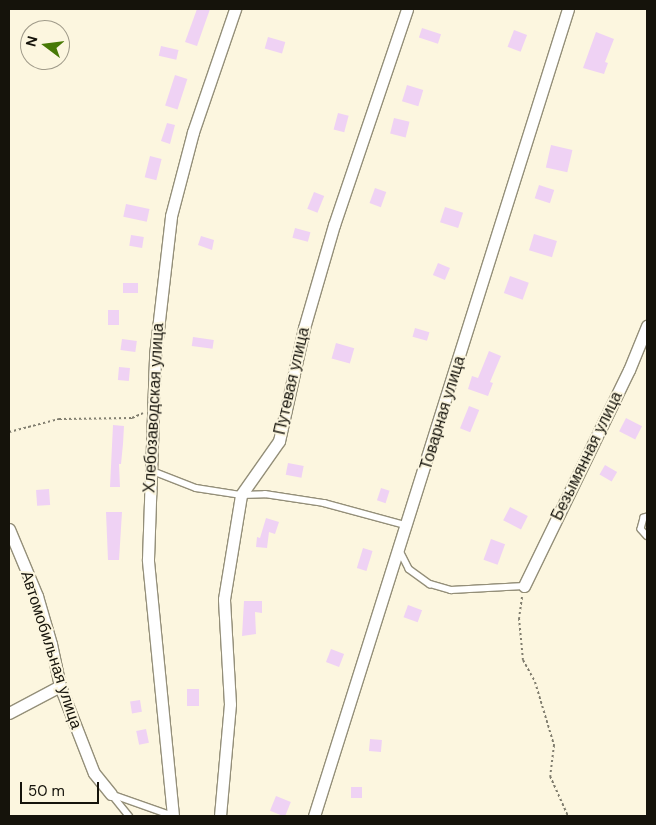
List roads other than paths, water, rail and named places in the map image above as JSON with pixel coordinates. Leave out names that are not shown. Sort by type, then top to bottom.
[{"type":"street","name":"Хлебозаводская улица","points":[[173,816],[148,559],[152,408],[164,268],[171,216],[193,132],[235,9]]},
{"type":"street","name":"Путевая улица","points":[[220,816],[230,704],[224,599],[241,495],[278,441],[304,328],[334,225],[407,9]]},
{"type":"street","name":"Товарная улица","points":[[314,816],[400,551],[568,9]]},
{"type":"street","name":"Безымянная улица","points":[[524,586],[629,370],[647,326]]},
{"type":"street","name":"Автомобильная улица","points":[[9,529],[37,596],[51,644],[60,686],[94,773],[111,794]]},
{"type":"street","points":[[9,713],[60,686]]},
{"type":"lane","points":[[150,470],[196,488],[241,495],[265,494],[324,503],[407,526]]},
{"type":"lane","points":[[647,517],[644,518],[641,529],[647,536]]},
{"type":"lane","points":[[400,551],[409,569],[430,584],[451,590],[524,586]]},
{"type":"lane","points":[[111,794],[173,816]]},
{"type":"lane","points":[[111,794],[129,816]]}]
